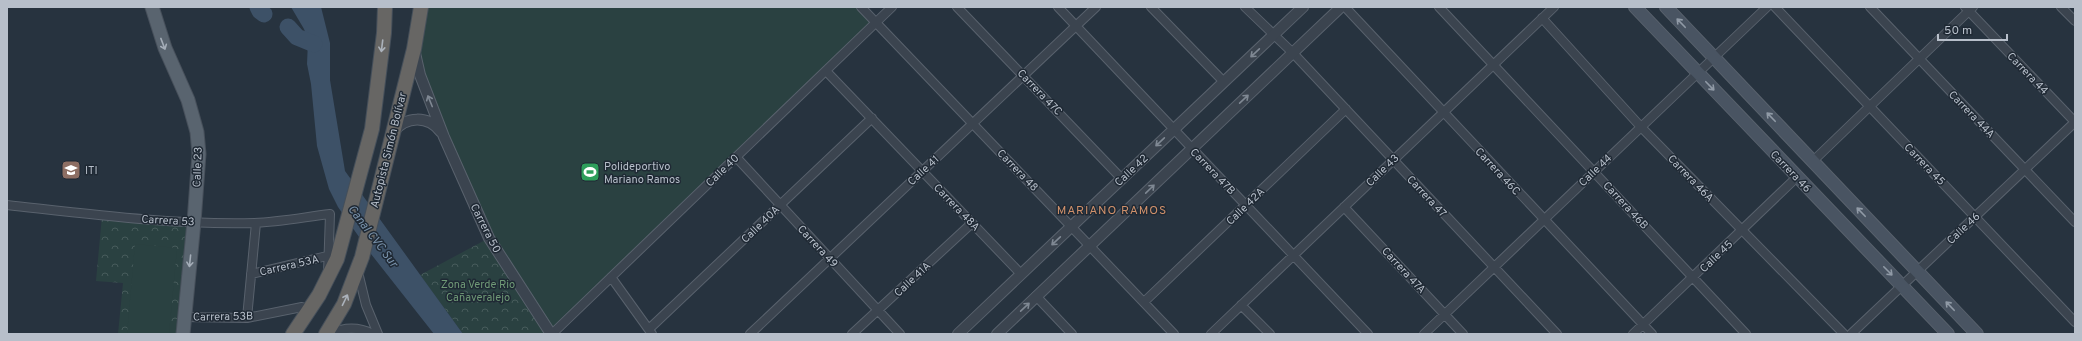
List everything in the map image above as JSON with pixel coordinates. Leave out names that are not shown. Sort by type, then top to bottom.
[{"type":"highway","name":"Autopista Simón Bolívar","points":[[293,334],[328,280],[342,242],[372,129],[384,32],[385,7]]},
{"type":"highway","name":"Autopista Simón Bolívar","points":[[326,334],[344,304],[362,257],[414,49],[421,7]]},
{"type":"main road","name":"Calle 23","points":[[152,7],[165,48],[188,100],[197,132],[199,154],[183,334]]},
{"type":"main road","name":"Carrera 46","points":[[1635,7],[1797,177],[1903,285],[1948,334]]},
{"type":"main road","name":"Carrera 46","points":[[1666,7],[1977,334]]},
{"type":"street","name":"Carrera 48","points":[[861,7],[1174,334]]},
{"type":"street","name":"Calle 40","points":[[551,334],[892,7]]},
{"type":"street","name":"Carrera 47C","points":[[957,7],[1024,75],[1122,179]]},
{"type":"street","name":"Carrera 47B","points":[[1058,7],[1191,149],[1294,254],[1368,334]]},
{"type":"street","name":"Calle 41","points":[[750,334],[1096,7]]},
{"type":"street","points":[[1151,7],[1224,82]]},
{"type":"street","name":"Carrera 47","points":[[1245,7],[1293,53],[1557,334]]},
{"type":"street","name":"Calle 42","points":[[958,334],[1304,7]]},
{"type":"street","points":[[997,334],[1341,7]]},
{"type":"street","name":"Carrera 46C","points":[[1345,7],[1652,334]]},
{"type":"street","name":"Carrera 46B","points":[[1439,7],[1746,334]]},
{"type":"street","name":"Calle 43","points":[[1211,334],[1554,7]]},
{"type":"street","name":"Calle 44","points":[[1424,334],[1767,7]]},
{"type":"street","name":"Carrera 45","points":[[1775,7],[2075,322]]},
{"type":"street","name":"Carrera 44A","points":[[1870,7],[2075,222]]},
{"type":"street","points":[[2061,7],[2075,21]]},
{"type":"street","points":[[1813,161],[1919,59],[1969,8]]},
{"type":"street","name":"Carrera 44","points":[[1969,8],[2075,122]]},
{"type":"street","name":"Carrera 46A","points":[[1542,18],[1641,127],[1844,334]]},
{"type":"street","name":"Carrera 50","points":[[414,49],[420,75],[444,137],[489,238],[551,334]]},
{"type":"street","name":"Carrera 48A","points":[[826,71],[1021,274]]},
{"type":"street","name":"Calle 42A","points":[[1144,302],[1346,109]]},
{"type":"street","name":"Calle 40A","points":[[651,332],[780,205],[872,118]]},
{"type":"street","name":"Carrera 50","points":[[392,133],[406,122],[414,119],[432,124],[444,137]]},
{"type":"street","name":"Calle 46","points":[[1851,334],[2075,122]]},
{"type":"street","name":"Carrera 49","points":[[736,157],[900,334]]},
{"type":"street","name":"Calle 45","points":[[1633,334],[1797,177]]},
{"type":"street","name":"Carrera 53","points":[[7,205],[102,216],[194,222],[256,223],[330,214],[328,256]]},
{"type":"street","name":"Carrera 47A","points":[[1344,207],[1464,334]]},
{"type":"street","points":[[247,318],[256,223]]},
{"type":"street","name":"Calle 41A","points":[[852,334],[972,223]]},
{"type":"street","points":[[328,256],[328,280]]},
{"type":"street","name":"Carrera 53A","points":[[251,274],[328,256]]},
{"type":"street","points":[[357,270],[366,305],[378,334]]},
{"type":"street","points":[[611,277],[651,332]]},
{"type":"street","points":[[1036,296],[1072,334]]},
{"type":"street","points":[[1241,305],[1270,334]]},
{"type":"street","name":"Carrera 53B","points":[[184,317],[247,318],[302,307],[309,310]]},
{"type":"street","points":[[330,334],[342,329],[352,328],[373,334]]},
{"type":"green space","name":"Polideportivo Mariano Ramos","points":[[421,7],[861,7],[877,22],[552,334],[489,238],[414,49]]},
{"type":"green space","points":[[102,216],[194,222],[183,334],[118,334],[123,283],[96,281]]},
{"type":"green space","name":"Zona Verde Rio Cañaveralejo","points":[[489,238],[551,334],[463,334],[420,275]]},
{"type":"green space","points":[[135,244],[177,248],[169,334],[127,334]]},
{"type":"water","name":"Canal CVC Sur","points":[[291,7],[321,7],[330,43],[330,80],[345,171],[463,334],[434,334],[371,254],[338,207],[329,189],[317,146],[311,84],[307,64],[308,41],[304,29]]},
{"type":"waterway","points":[[258,7],[264,14]]},
{"type":"waterway","points":[[288,27],[297,37],[314,44]]},
{"type":"place","name":"ITI","points":[[71,170]]},
{"type":"place","name":"Polideportivo Mariano Ramos","points":[[590,172]]},
{"type":"district","name":"MARIANO RAMOS","points":[[1112,210]]}]
